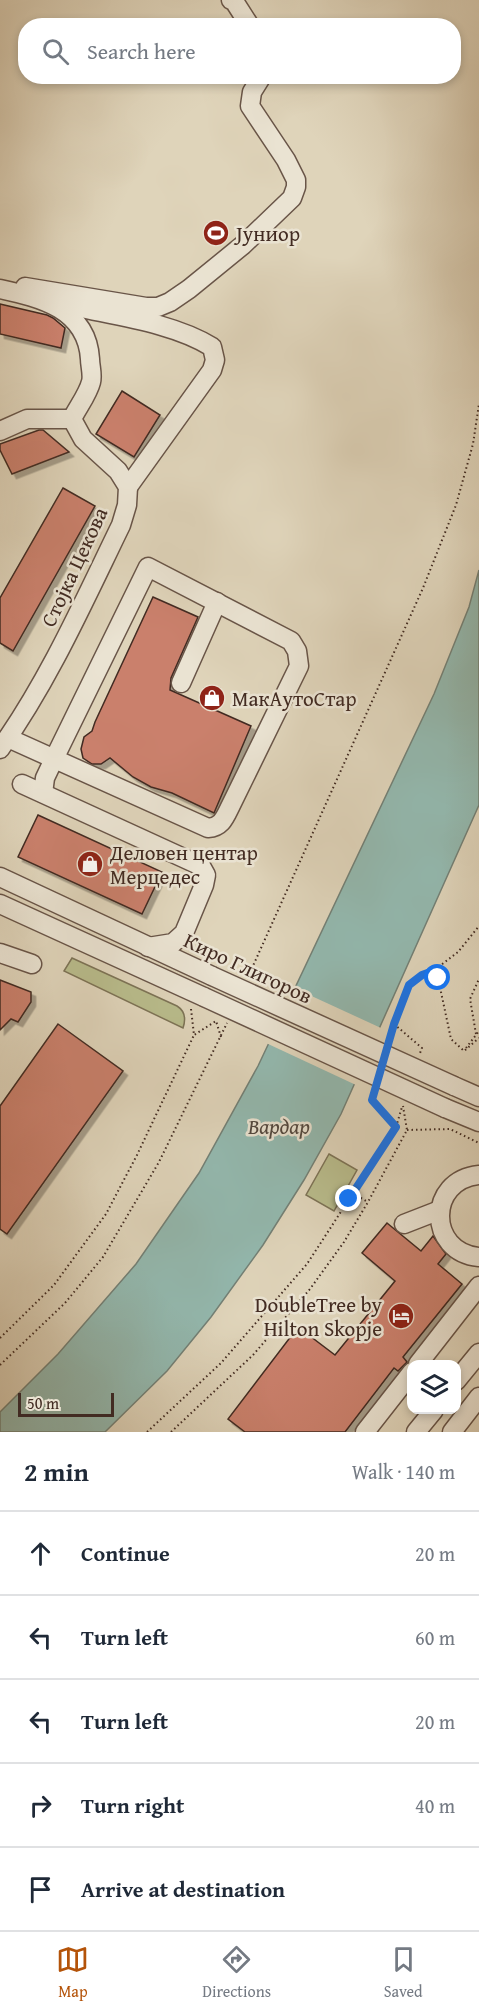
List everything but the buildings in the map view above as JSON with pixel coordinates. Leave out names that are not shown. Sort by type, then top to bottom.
[{"type":"street","points":[[231,0],[245,18]]},
{"type":"street","points":[[0,283],[146,307],[158,307],[170,303],[189,289],[251,237],[292,198],[296,187],[296,180],[286,160],[250,106],[252,92],[257,84]]},
{"type":"street","points":[[0,289],[141,321],[196,337],[212,347],[215,360],[212,370],[128,487]]},
{"type":"street","points":[[0,431],[27,419],[72,419],[91,381],[89,343],[79,324],[57,307],[25,294]]},
{"type":"street","name":"Стојка Цекова","points":[[4,744],[61,646],[121,525],[127,505],[128,487],[117,471],[83,439],[72,419]]},
{"type":"street","points":[[4,744],[54,759],[208,828],[216,828],[222,823],[299,666],[297,651],[291,641],[148,567],[54,759],[45,778],[43,793]]},
{"type":"street","points":[[181,683],[217,602]]},
{"type":"street","points":[[22,784],[201,866],[206,875],[204,885],[184,933],[173,943],[148,947]]},
{"type":"street","name":"Киро Глигоров","points":[[0,877],[148,947],[479,1097]]},
{"type":"street","points":[[0,904],[479,1122]]},
{"type":"street","points":[[184,933],[188,954],[206,973]]},
{"type":"street","points":[[0,953],[32,964]]},
{"type":"street","points":[[478,1259],[453,1247],[440,1224],[440,1210],[450,1188],[460,1180],[479,1175]]},
{"type":"street","points":[[404,1224],[440,1210]]},
{"type":"street","points":[[422,1360],[479,1286]]},
{"type":"street","points":[[461,1375],[479,1353]]},
{"type":"street","points":[[365,1432],[392,1384],[407,1375]]},
{"type":"street","points":[[452,1432],[479,1397]]},
{"type":"street","points":[[416,1432],[431,1414]]},
{"type":"path","points":[[245,982],[423,588],[456,505],[473,444],[479,404]]},
{"type":"path","points":[[388,1045],[409,985],[458,952],[479,926]]},
{"type":"path","points":[[433,971],[438,978],[451,1039],[464,1051]]},
{"type":"path","points":[[464,1051],[477,1033],[470,999],[479,979]]},
{"type":"path","points":[[0,1338],[54,1285],[106,1214],[194,1035],[197,994]]},
{"type":"path","points":[[0,1365],[65,1303],[103,1257],[159,1162],[230,1015]]},
{"type":"path","points":[[194,1035],[216,1021],[221,1037]]},
{"type":"path","points":[[464,1051],[479,1038]]},
{"type":"path","points":[[147,1432],[221,1363],[299,1273],[353,1193],[396,1127],[372,1100],[376,1089]]},
{"type":"path","points":[[171,1432],[253,1355],[309,1289],[344,1242],[407,1130],[403,1106]]},
{"type":"path","points":[[407,1130],[450,1129],[479,1143]]},
{"type":"path","points":[[349,1191],[368,1202]]},
{"type":"green space","points":[[72,958],[177,1006],[184,1015],[183,1028],[64,971]]},
{"type":"green space","points":[[329,1154],[357,1170],[334,1211],[306,1195]]},
{"type":"water","name":"Вардар","points":[[479,570],[479,805],[341,1114],[304,1180],[263,1245],[211,1317],[167,1371],[105,1432],[0,1432],[0,1412],[58,1354],[136,1264],[199,1173],[258,1066],[434,694],[469,607]]},
{"type":"pier","points":[[292,987],[381,1028],[356,1085],[266,1043]]},
{"type":"place","name":"Јуниор","points":[[216,233]]},
{"type":"place","name":"МакАутоСтар","points":[[212,698]]},
{"type":"place","name":"Деловен центар Мерцедес","points":[[90,864]]},
{"type":"place","name":"DoubleTree by Hilton Skopje","points":[[401,1316]]},
{"type":"route","points":[[349,1199],[396,1127],[372,1100],[394,1024],[409,985],[422,975],[433,971],[438,978]]}]
